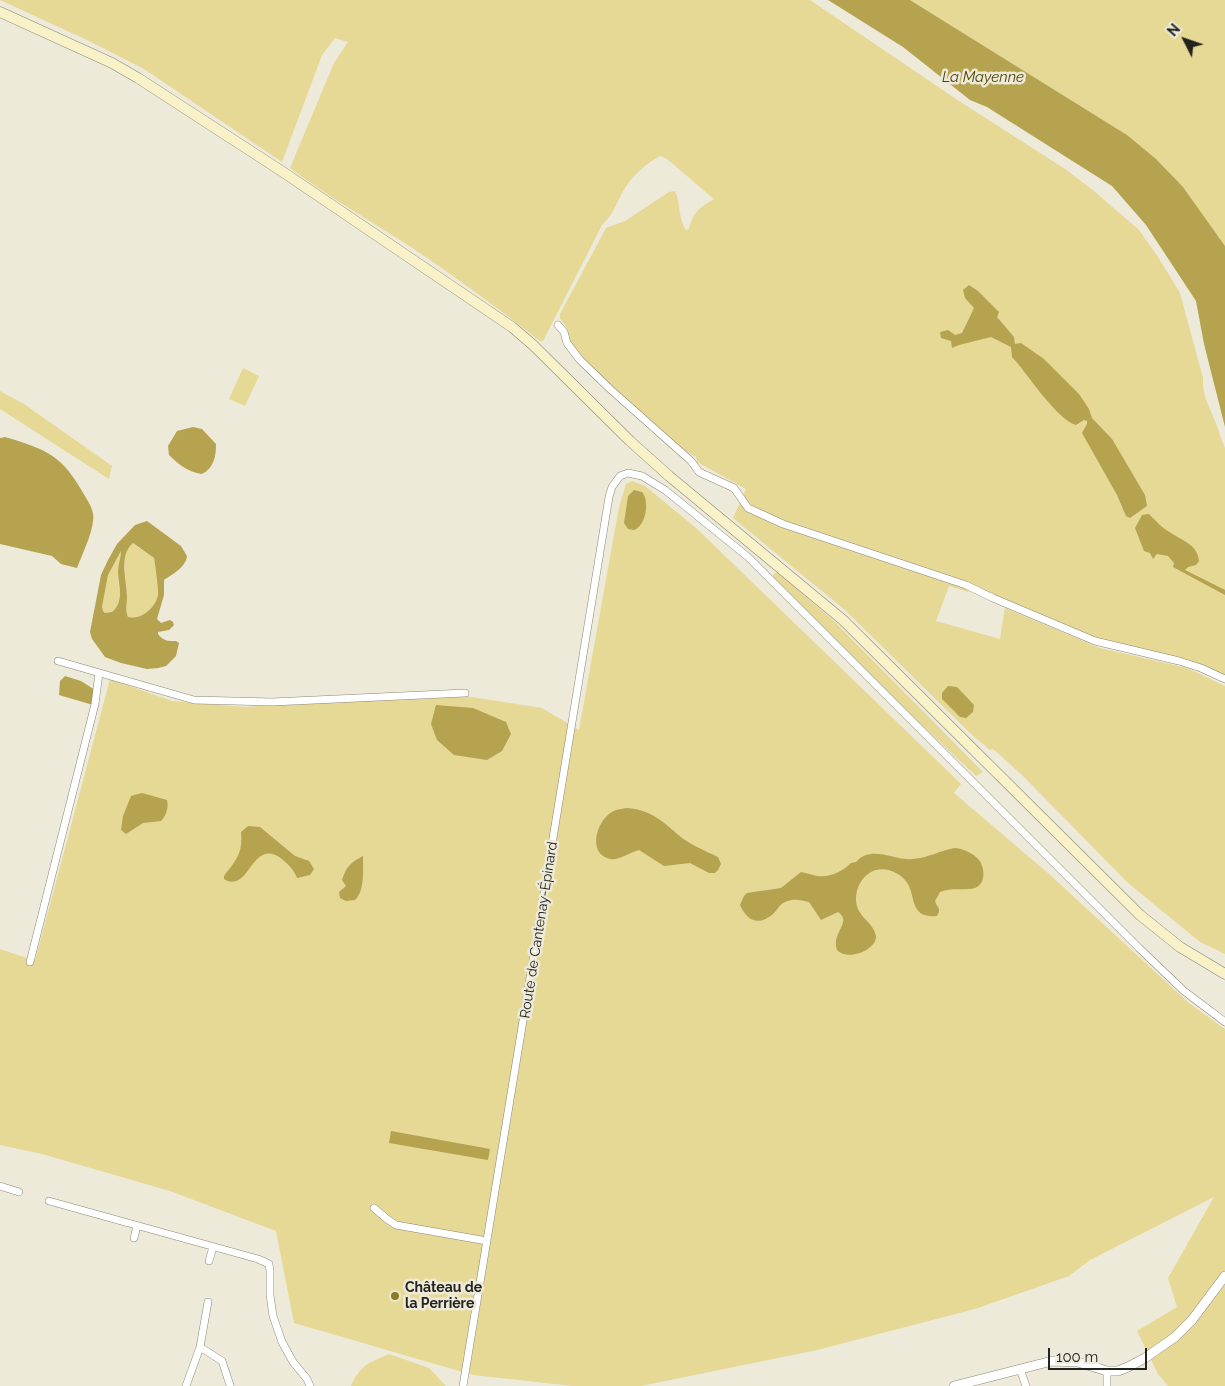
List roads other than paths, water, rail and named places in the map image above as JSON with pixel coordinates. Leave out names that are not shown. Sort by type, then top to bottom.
[{"type":"main road","points":[[0,12],[112,63],[138,78],[283,172],[512,328],[533,345],[643,453],[843,620],[1140,915],[1180,947],[1223,971]]},
{"type":"street","points":[[558,325],[564,332],[567,343],[580,360],[610,389],[691,461],[699,472],[734,488],[748,508],[783,524],[966,585],[1095,641],[1187,663],[1225,679]]},
{"type":"street","name":"Route de Cantenay-Épinard","points":[[463,1386],[609,497],[612,487],[620,476],[628,473],[642,476],[665,490],[748,557],[1139,948],[1184,991],[1225,1022]]},
{"type":"street","points":[[58,661],[194,700],[272,702],[465,692]]},
{"type":"street","points":[[30,962],[95,704],[99,673]]},
{"type":"street","points":[[0,1186],[19,1192]]},
{"type":"street","points":[[49,1201],[258,1259],[269,1264],[273,1316],[282,1342],[310,1386]]},
{"type":"street","points":[[374,1208],[396,1225],[487,1241]]},
{"type":"street","points":[[134,1238],[137,1226]]},
{"type":"street","points":[[208,1261],[213,1247]]},
{"type":"street","points":[[954,1386],[1020,1370],[1043,1362],[1062,1360],[1078,1362],[1107,1371],[1118,1371],[1128,1367],[1151,1354],[1175,1336],[1192,1320],[1225,1276]]},
{"type":"street","points":[[186,1386],[200,1347],[208,1302]]},
{"type":"street","points":[[200,1347],[222,1361],[230,1385]]},
{"type":"street","points":[[1020,1370],[1026,1386]]},
{"type":"street","points":[[1107,1371],[1107,1386]]},
{"type":"water","name":"La Mayenne","points":[[828,0],[910,0],[1127,135],[1156,159],[1183,187],[1225,246],[1225,427],[1204,344],[1196,301],[1146,225],[1112,186],[987,107],[970,100],[903,47]]},
{"type":"water","points":[[969,285],[978,291],[999,312],[997,317],[1014,337],[1015,344],[1021,343],[1044,359],[1079,394],[1089,409],[1092,418],[1112,439],[1145,495],[1147,506],[1130,518],[1126,516],[1117,495],[1082,433],[1087,421],[1084,420],[1076,425],[1060,414],[1042,395],[1012,357],[1011,347],[991,337],[952,348],[951,341],[941,338],[940,332],[948,330],[955,335],[962,333],[974,308],[965,298],[963,290]]},
{"type":"water","points":[[193,427],[202,429],[216,444],[216,453],[213,461],[202,474],[184,467],[169,455],[168,446],[177,431]]},
{"type":"water","points":[[5,437],[43,451],[61,463],[77,482],[88,502],[93,514],[92,526],[77,568],[61,564],[52,556],[0,544],[0,438]]},
{"type":"water","points":[[634,490],[642,492],[646,501],[646,513],[641,524],[634,530],[628,529],[624,523],[628,496]]},
{"type":"water","points":[[1149,514],[1165,529],[1189,544],[1196,551],[1199,561],[1196,565],[1185,570],[1225,590],[1225,595],[1173,567],[1174,563],[1168,556],[1157,554],[1153,559],[1150,553],[1144,551],[1135,528],[1142,515]]},
{"type":"water","points":[[147,521],[181,546],[187,556],[182,567],[164,580],[164,595],[157,619],[161,623],[170,620],[174,625],[169,630],[158,632],[158,634],[168,641],[179,643],[176,656],[166,666],[158,668],[147,669],[105,657],[92,639],[90,632],[101,575],[117,544],[135,525]],"holes":[[[133,543],[154,558],[157,577],[158,595],[156,600],[147,612],[138,617],[128,617],[124,568],[128,548]],[[121,551],[118,571],[120,598],[116,608],[112,612],[105,613],[102,607],[108,575]]]},
{"type":"water","points":[[65,676],[81,681],[95,690],[93,705],[59,695],[60,681]]},
{"type":"water","points":[[948,686],[957,687],[974,705],[973,712],[966,718],[960,717],[942,699],[942,693]]},
{"type":"water","points":[[436,705],[473,708],[506,722],[511,734],[502,751],[487,760],[454,755],[437,740],[431,724]]},
{"type":"water","points":[[142,793],[167,800],[166,814],[161,821],[143,823],[126,834],[121,830],[123,816],[131,796]]},
{"type":"water","points":[[627,808],[651,814],[664,822],[686,841],[718,857],[721,864],[718,870],[715,873],[709,873],[690,863],[664,866],[639,850],[621,858],[610,859],[602,855],[598,850],[596,842],[597,834],[604,819],[616,810]]},
{"type":"water","points":[[248,826],[260,827],[295,856],[309,861],[314,869],[310,875],[297,878],[287,863],[272,854],[264,855],[257,859],[240,879],[233,882],[224,879],[240,851],[241,832]]},
{"type":"water","points":[[955,848],[974,855],[979,860],[983,871],[983,879],[979,886],[975,888],[940,892],[935,901],[939,910],[937,916],[928,916],[918,911],[908,884],[896,873],[881,869],[866,875],[858,889],[856,900],[859,911],[876,936],[872,945],[855,954],[848,955],[837,950],[837,938],[843,924],[842,916],[838,912],[821,920],[809,902],[791,900],[782,904],[769,917],[758,921],[746,915],[740,905],[747,893],[781,888],[801,872],[826,876],[840,871],[869,854],[883,854],[913,859]]},
{"type":"water","points":[[363,856],[363,880],[360,891],[355,900],[346,901],[340,898],[339,892],[346,886],[342,880],[350,865]]},
{"type":"water","points":[[391,1131],[490,1149],[488,1160],[389,1143]]},
{"type":"place","name":"Château de la Perrière","points":[[395,1296]]}]
